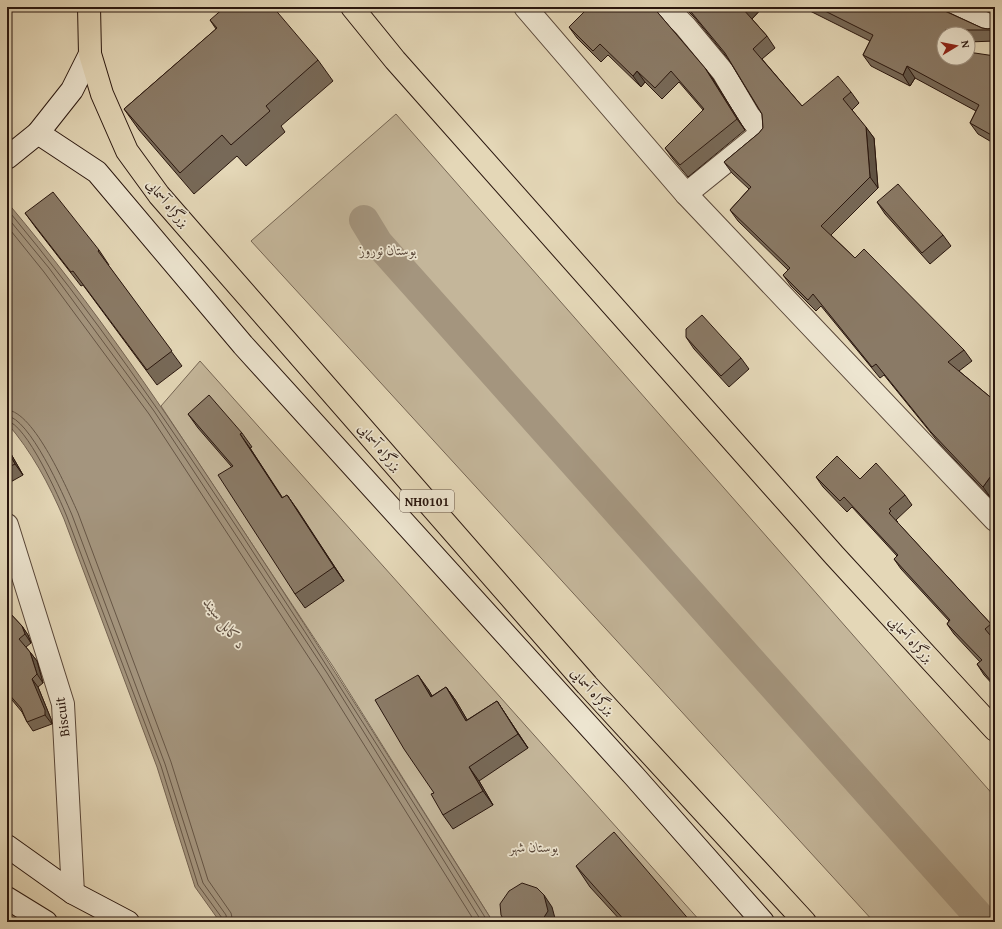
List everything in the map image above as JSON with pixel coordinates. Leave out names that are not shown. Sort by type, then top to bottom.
[{"type":"highway","name":"بزرگراه آسمایی","points":[[89,7],[90,54],[102,94],[127,151],[158,195],[587,685],[805,922]]},
{"type":"highway","name":"بزرگراه آسمایی","points":[[352,7],[395,60],[828,549],[995,730]]},
{"type":"main road","points":[[525,7],[686,194],[995,520]]},
{"type":"main road","points":[[666,7],[685,26],[723,72],[758,127],[758,135],[686,194]]},
{"type":"main road","points":[[949,7],[995,28]]},
{"type":"main road","points":[[7,158],[38,133],[72,90],[90,54]]},
{"type":"main road","points":[[38,133],[96,172],[243,345],[629,771],[762,922]]},
{"type":"main road","name":"Biscuit","points":[[7,525],[63,704],[73,893]]},
{"type":"main road","points":[[7,846],[73,893],[128,922]]},
{"type":"main road","points":[[7,898],[46,922]]},
{"type":"green space","name":"بوستان نوروز","points":[[396,114],[995,797],[995,922],[874,922],[251,241]]},
{"type":"green space","name":"بوستان شهر","points":[[200,361],[701,922],[493,922],[334,668],[161,406]]},
{"type":"water","name":"د کابل سيند","points":[[7,202],[69,280],[157,401],[304,623],[493,922],[220,922],[195,887],[157,767],[64,519],[52,493],[32,457],[7,423]]},
{"type":"building","points":[[225,7],[273,7],[318,60],[266,106],[270,111],[231,145],[222,135],[180,173],[124,109],[217,28],[210,20]]},
{"type":"building","points":[[589,7],[653,7],[705,68],[737,119],[680,165],[665,148],[704,109],[671,71],[655,88],[637,71],[633,76],[600,44],[593,51],[569,27]]},
{"type":"building","points":[[687,7],[745,7],[743,9],[767,36],[753,49],[802,106],[838,76],[851,92],[843,99],[866,127],[870,177],[821,226],[855,258],[864,249],[964,350],[948,362],[995,401],[995,474],[993,473],[983,487],[931,432],[876,364],[872,367],[813,294],[808,300],[783,275],[790,268],[730,210],[751,187],[724,162],[763,128],[762,114],[725,53]]},
{"type":"building","points":[[817,7],[936,7],[982,28],[988,29],[995,26],[995,30],[976,30],[976,26],[936,26],[936,66],[976,66],[976,53],[995,56],[995,137],[970,123],[979,105],[907,66],[903,75],[863,55],[873,35]]},
{"type":"building","points":[[898,184],[943,235],[922,253],[877,202]]},
{"type":"building","points":[[53,192],[99,250],[98,251],[172,351],[147,370],[73,271],[71,272],[25,213]]},
{"type":"building","points":[[702,315],[741,358],[721,376],[686,337],[686,329]]},
{"type":"building","points":[[209,395],[242,433],[240,434],[282,498],[287,495],[334,567],[295,594],[218,475],[233,466],[188,414]]},
{"type":"building","points":[[7,450],[15,464],[7,468]]},
{"type":"building","points":[[837,456],[860,479],[876,463],[905,495],[889,509],[891,511],[889,513],[991,624],[985,629],[995,641],[995,686],[977,664],[982,660],[947,624],[950,620],[894,559],[898,555],[844,497],[840,501],[816,477]]},
{"type":"building","points":[[7,610],[22,626],[25,634],[19,639],[30,652],[37,674],[32,679],[45,710],[45,715],[27,722],[21,708],[7,692]]},
{"type":"building","points":[[418,675],[431,697],[446,687],[466,721],[497,701],[518,734],[469,767],[483,791],[443,815],[431,794],[434,793],[404,749],[375,700]]},
{"type":"building","points":[[614,832],[691,922],[626,922],[576,866]]},
{"type":"building","points":[[522,883],[537,888],[544,895],[548,911],[541,922],[505,922],[501,915],[500,904],[509,891]]},
{"type":"waterway","points":[[364,220],[378,243],[984,922]]}]
